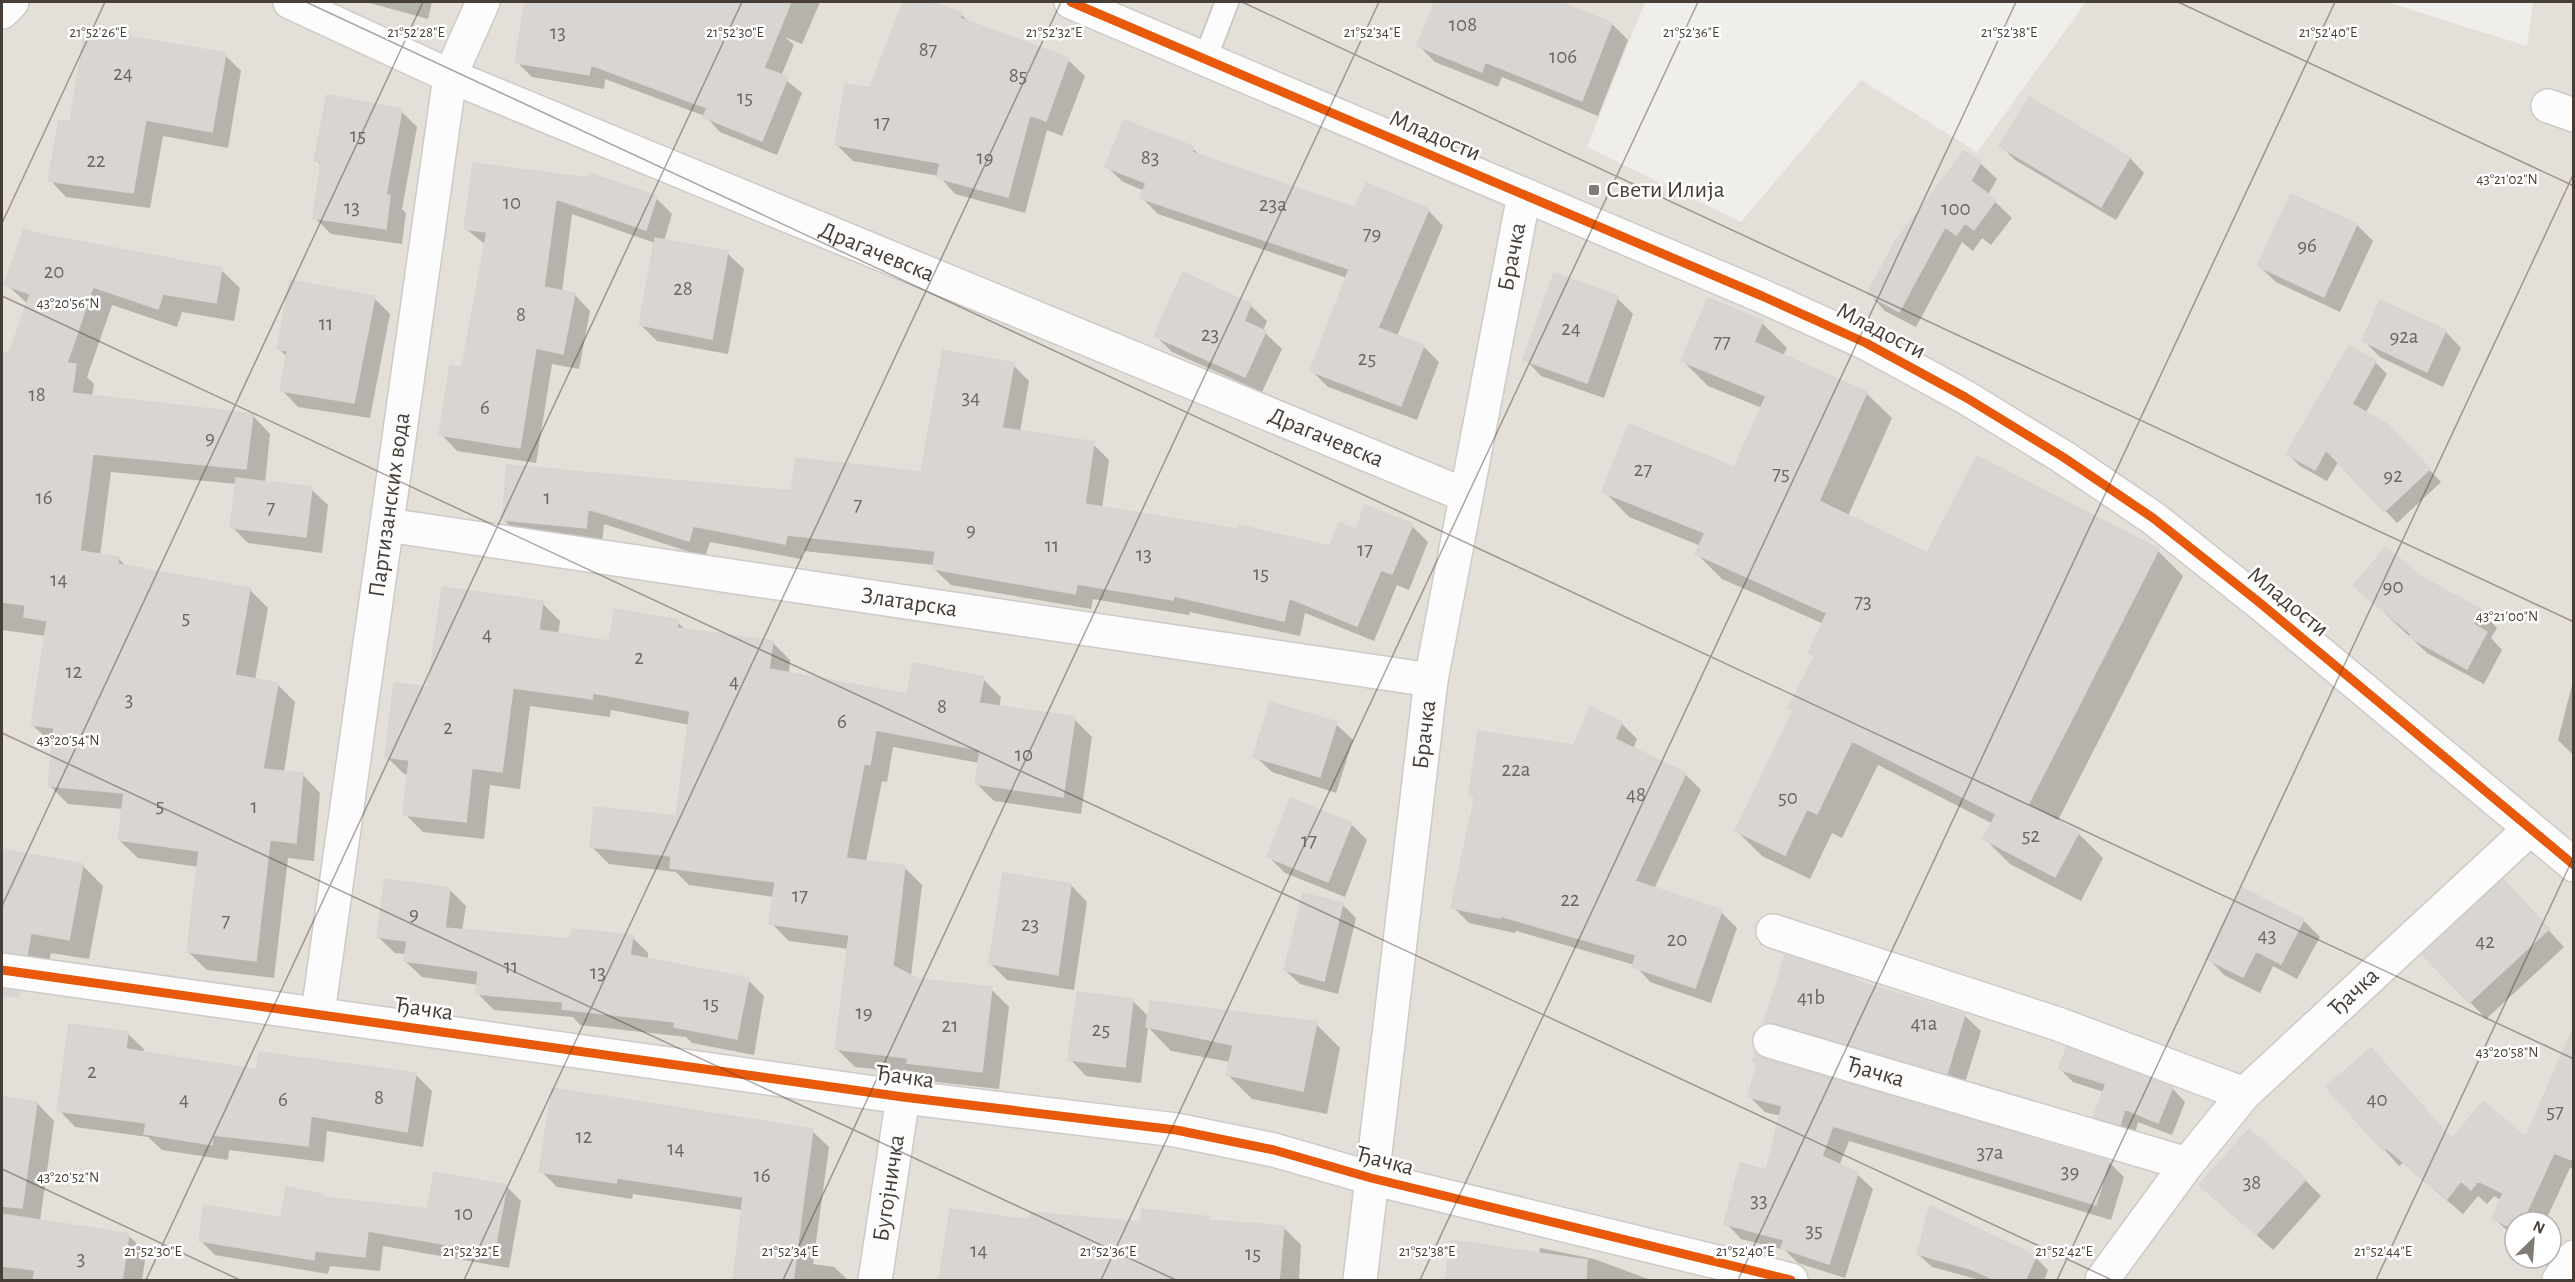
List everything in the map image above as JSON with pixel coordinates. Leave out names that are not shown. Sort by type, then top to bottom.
[{"type":"street","points":[[2,12],[12,2]]},
{"type":"street","name":"Драгачевска","points":[[290,2],[450,76],[1465,495]]},
{"type":"street","name":"Партизанских вода","points":[[318,1013],[450,76],[483,2]]},
{"type":"street","name":"Младости","points":[[1071,2],[1866,343],[1965,397],[2063,457],[2153,518],[2260,603],[2574,865]]},
{"type":"street","name":"Брачка","points":[[1360,1281],[1431,680],[1524,195]]},
{"type":"street","name":"Златарска","points":[[387,525],[1431,680]]},
{"type":"street","name":"Ђачка","points":[[2102,1281],[2187,1164],[2244,1094],[2530,829]]},
{"type":"street","points":[[1773,931],[2058,1024],[2244,1094]]},
{"type":"street","name":"Ђачка","points":[[2,970],[903,1097],[1176,1130],[1274,1150],[1371,1178],[1791,1281]]},
{"type":"street","name":"Ђачка","points":[[1770,1041],[2187,1164]]},
{"type":"street","name":"Бугојничка","points":[[875,1281],[903,1097]]},
{"type":"street","points":[[2559,1281],[2574,1257]]},
{"type":"lane","points":[[1205,59],[1227,2]]},
{"type":"shaded area","points":[[2,2],[1645,2],[1587,147],[1741,222],[1861,80],[1977,152],[2086,2],[2386,2],[2527,46],[2533,2],[2573,2],[2573,1280],[2,1280]]},
{"type":"building","points":[[525,2],[791,2],[764,68],[788,77],[762,141],[703,117],[707,108],[591,65],[589,75],[515,63]]},
{"type":"building","points":[[903,2],[932,2],[962,13],[960,18],[1069,58],[1046,121],[1030,115],[1008,197],[937,178],[940,163],[835,145],[845,84],[870,88]]},
{"type":"building","points":[[1435,2],[1560,2],[1612,23],[1582,101],[1485,62],[1482,72],[1417,46]]},
{"type":"building","points":[[85,29],[226,53],[212,132],[146,120],[133,193],[48,181],[59,120],[70,122]]},
{"type":"building","points":[[327,95],[402,109],[386,195],[390,195],[386,229],[313,218],[321,162],[314,161]]},
{"type":"building","points":[[2029,97],[2130,157],[2101,207],[1999,146]]},
{"type":"building","points":[[1124,120],[1194,147],[1192,152],[1355,208],[1366,183],[1429,209],[1378,328],[1424,345],[1401,406],[1310,371],[1349,269],[1140,198],[1146,183],[1105,167]]},
{"type":"building","points":[[1964,151],[1981,162],[1971,181],[1996,200],[1974,230],[1965,223],[1956,235],[1945,227],[1899,312],[1867,294],[1895,242]]},
{"type":"building","points":[[473,163],[588,178],[589,173],[657,196],[646,230],[556,199],[544,287],[575,293],[563,354],[536,348],[520,448],[439,435],[450,365],[462,367],[487,232],[464,229]]},
{"type":"building","points":[[2291,194],[2357,224],[2324,297],[2257,266]]},
{"type":"building","points":[[24,229],[39,234],[222,268],[216,303],[163,294],[158,309],[93,287],[67,363],[76,364],[72,393],[253,414],[246,469],[93,454],[80,551],[119,557],[118,564],[250,588],[235,675],[278,683],[263,769],[303,773],[296,843],[270,840],[256,961],[187,952],[199,851],[118,840],[124,793],[48,786],[54,728],[31,725],[47,621],[24,617],[25,605],[2,602],[2,353],[9,354],[30,294],[4,285]]},
{"type":"building","points":[[655,238],[728,251],[712,339],[639,325]]},
{"type":"building","points":[[1183,272],[1251,304],[1244,321],[1266,331],[1245,377],[1154,336]]},
{"type":"building","points":[[1554,273],[1618,296],[1587,383],[1523,360]]},
{"type":"building","points":[[290,280],[375,296],[354,403],[280,391],[287,351],[277,349]]},
{"type":"building","points":[[1708,298],[1763,321],[1754,342],[1867,392],[1819,501],[1927,553],[1977,456],[2159,549],[2028,805],[2079,832],[2055,877],[1983,839],[1996,814],[1852,741],[1817,814],[1807,809],[1785,855],[1735,831],[1793,711],[1788,708],[1815,656],[1808,653],[1827,613],[1695,554],[1705,533],[1602,492],[1629,424],[1734,467],[1766,396],[1681,361]]},
{"type":"building","points":[[2380,300],[2446,330],[2427,372],[2362,341]]},
{"type":"building","points":[[2349,346],[2376,361],[2352,404],[2387,424],[2430,469],[2384,512],[2326,450],[2315,470],[2286,454]]},
{"type":"building","points":[[943,350],[1014,363],[1002,428],[1094,442],[1085,504],[1237,529],[1238,525],[1330,546],[1339,523],[1356,529],[1365,505],[1413,524],[1392,574],[1381,570],[1357,626],[1289,598],[1284,621],[1174,596],[1173,600],[1077,584],[1075,594],[933,569],[935,551],[787,535],[785,544],[693,526],[689,541],[588,509],[586,528],[502,520],[507,465],[791,491],[796,458],[921,472]]},
{"type":"building","points":[[236,478],[312,487],[306,537],[230,528]]},
{"type":"building","points":[[2386,547],[2422,577],[2482,610],[2473,624],[2487,632],[2467,669],[2409,637],[2411,634],[2353,586]]},
{"type":"building","points":[[442,587],[543,601],[539,630],[609,641],[615,609],[678,620],[677,628],[773,641],[769,669],[907,694],[913,663],[984,677],[979,703],[1075,717],[1063,797],[975,784],[980,750],[876,730],[870,765],[864,764],[846,858],[905,866],[893,966],[919,979],[992,987],[982,1072],[907,1063],[908,1058],[835,1049],[849,935],[769,924],[775,882],[670,868],[671,856],[590,847],[594,807],[676,816],[690,711],[593,693],[592,699],[513,688],[502,772],[472,768],[466,822],[403,815],[409,760],[385,757],[394,683],[428,687]]},
{"type":"building","points":[[1270,702],[1337,722],[1320,777],[1253,757]]},
{"type":"building","points":[[1590,707],[1622,722],[1615,739],[1686,773],[1635,881],[1722,910],[1695,988],[1632,967],[1636,955],[1500,916],[1500,918],[1451,908],[1475,796],[1469,795],[1478,731],[1574,745]]},
{"type":"building","points":[[1290,798],[1352,823],[1328,882],[1267,857]]},
{"type":"building","points":[[2,849],[83,864],[69,940],[31,933],[27,955],[2,952]]},
{"type":"building","points":[[1003,873],[1071,884],[1058,975],[989,964]]},
{"type":"building","points":[[385,879],[450,888],[445,928],[570,939],[572,929],[633,935],[630,955],[749,978],[737,1039],[674,1027],[675,1022],[562,1009],[563,1002],[476,994],[478,971],[404,961],[407,941],[377,937]]},
{"type":"building","points":[[2503,879],[2549,929],[2469,1003],[2422,954]]},
{"type":"building","points":[[2242,888],[2304,919],[2281,964],[2256,951],[2243,977],[2206,959]]},
{"type":"building","points":[[1303,893],[1343,903],[1324,981],[1284,970]]},
{"type":"building","points":[[1785,955],[1855,977],[1854,980],[1965,1014],[1947,1074],[1775,1023],[1764,1023]]},
{"type":"building","points":[[2,989],[20,991],[18,997],[2,995]]},
{"type":"building","points":[[1077,992],[1133,999],[1125,1067],[1068,1060]]},
{"type":"building","points":[[1150,1001],[1317,1022],[1303,1091],[1226,1075],[1233,1045],[1146,1027]]},
{"type":"building","points":[[69,1024],[128,1032],[126,1049],[257,1070],[259,1052],[416,1073],[407,1132],[311,1116],[308,1146],[213,1135],[212,1145],[144,1134],[146,1123],[57,1111]]},
{"type":"building","points":[[2574,1026],[2574,1161],[2554,1153],[2528,1210],[2503,1210],[2503,1224],[2492,1219],[2503,1193],[2478,1181],[2471,1190],[2461,1181],[2447,1199],[2386,1148],[2383,1151],[2326,1087],[2371,1048],[2452,1139],[2483,1101],[2526,1137]]},
{"type":"building","points":[[2067,1047],[2173,1087],[2158,1123],[2125,1109],[2120,1125],[2093,1117],[2106,1084],[2058,1069]]},
{"type":"building","points":[[1756,1053],[1765,1059],[2109,1161],[2096,1205],[1833,1126],[1822,1156],[1858,1173],[1829,1264],[1781,1248],[1784,1240],[1724,1224],[1740,1163],[1766,1170],[1782,1106],[1748,1097],[1757,1063],[1753,1061]]},
{"type":"building","points":[[552,1088],[813,1129],[793,1281],[733,1281],[743,1197],[617,1178],[616,1183],[539,1172]]},
{"type":"building","points":[[2,1097],[37,1102],[22,1208],[2,1206]]},
{"type":"building","points":[[2249,1129],[2306,1179],[2256,1235],[2199,1185]]},
{"type":"building","points":[[434,1172],[507,1185],[494,1253],[368,1231],[365,1257],[315,1251],[314,1260],[199,1241],[204,1205],[281,1218],[286,1187],[324,1194],[324,1197],[427,1209]]},
{"type":"building","points":[[1930,1206],[2036,1256],[2025,1281],[1997,1281],[1973,1270],[1917,1254]]},
{"type":"building","points":[[950,1209],[1029,1220],[1030,1212],[1140,1222],[1142,1209],[1209,1217],[1208,1220],[1284,1226],[1279,1281],[939,1281]]},
{"type":"building","points":[[2,1214],[129,1234],[122,1281],[33,1281],[35,1270],[2,1266]]},
{"type":"building","points":[[1451,1240],[1587,1260],[1586,1281],[1445,1281]]},
{"type":"cycle path","points":[[1071,2],[1762,296],[1866,343],[1965,397],[2063,457],[2153,518],[2260,603],[2574,865]]},
{"type":"cycle path","points":[[2,970],[903,1097],[1176,1130],[1274,1150],[1371,1178],[1791,1280]]},
{"type":"place","name":"Свети Илија","points":[[1594,190]]}]
